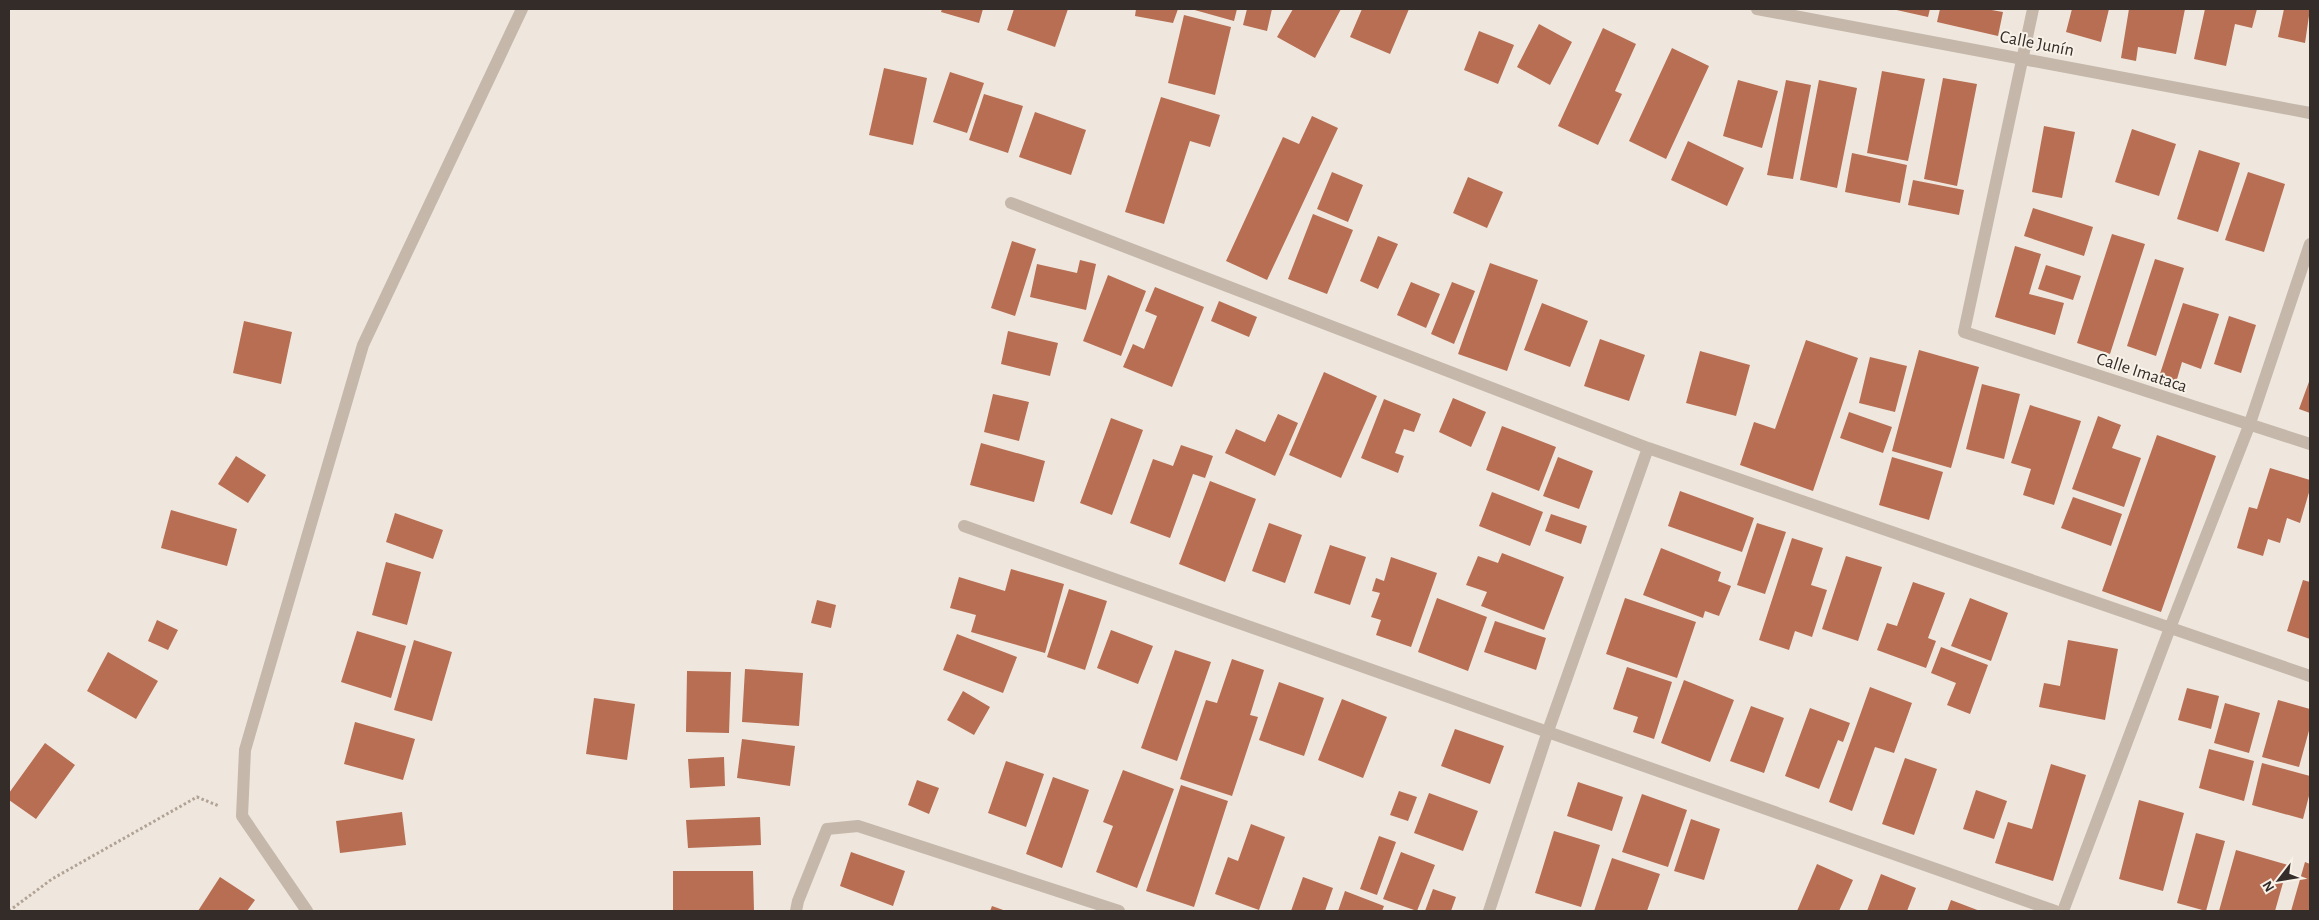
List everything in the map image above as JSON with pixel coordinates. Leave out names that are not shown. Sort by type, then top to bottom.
[{"type":"street","points":[[307,911],[242,816],[245,750],[363,345],[522,9]]},
{"type":"street","name":"Calle Junín","points":[[1757,9],[2310,113]]},
{"type":"street","points":[[2024,58],[2033,9]]},
{"type":"street","name":"Calle Imataca","points":[[2024,58],[1964,332],[2249,426],[2310,444]]},
{"type":"street","points":[[1011,202],[1648,448],[2310,676]]},
{"type":"street","points":[[2063,911],[2249,426],[2310,244]]},
{"type":"street","points":[[1489,911],[1548,731],[1648,448]]},
{"type":"street","points":[[964,526],[2055,911]]},
{"type":"street","points":[[796,911],[798,901],[827,829],[858,826],[1119,911]]},
{"type":"path","points":[[9,911],[52,879],[197,797],[242,816]]},
{"type":"building","points":[[942,9],[983,9],[979,23],[941,12]]},
{"type":"building","points":[[1014,9],[1068,9],[1055,47],[1007,30]]},
{"type":"building","points":[[1136,9],[1178,9],[1173,23],[1135,16]]},
{"type":"building","points":[[1191,9],[1237,9],[1234,21]]},
{"type":"building","points":[[1247,9],[1272,9],[1267,31],[1243,25]]},
{"type":"building","points":[[1293,9],[1341,9],[1315,58],[1277,37]]},
{"type":"building","points":[[1362,9],[1409,9],[1390,54],[1350,37]]},
{"type":"building","points":[[1892,9],[1930,9],[1928,17]]},
{"type":"building","points":[[1940,9],[1986,9],[2003,12],[1998,36],[1937,22]]},
{"type":"building","points":[[2072,9],[2109,9],[2101,42],[2066,32]]},
{"type":"building","points":[[2129,9],[2185,9],[2176,54],[2138,47],[2136,61],[2121,58]]},
{"type":"building","points":[[2205,9],[2257,9],[2252,28],[2235,24],[2226,66],[2194,59]]},
{"type":"building","points":[[2284,9],[2310,9],[2305,43],[2278,37]]},
{"type":"building","points":[[1184,15],[1231,27],[1215,95],[1168,83]]},
{"type":"building","points":[[1539,24],[1572,42],[1550,85],[1517,67]]},
{"type":"building","points":[[1603,28],[1636,44],[1615,91],[1622,94],[1598,145],[1558,126]]},
{"type":"building","points":[[1479,31],[1514,45],[1498,84],[1464,70]]},
{"type":"building","points":[[1672,48],[1709,66],[1666,159],[1629,141]]},
{"type":"building","points":[[884,68],[927,78],[913,145],[869,135]]},
{"type":"building","points":[[1882,71],[1925,79],[1908,161],[1867,153]]},
{"type":"building","points":[[950,72],[984,83],[967,133],[933,122]]},
{"type":"building","points":[[1943,78],[1977,84],[1957,186],[1924,179]]},
{"type":"building","points":[[1738,80],[1778,91],[1762,148],[1723,136]]},
{"type":"building","points":[[1786,80],[1811,85],[1793,179],[1767,175]]},
{"type":"building","points":[[1819,80],[1857,88],[1837,188],[1800,180]]},
{"type":"building","points":[[984,94],[1023,106],[1008,153],[969,140]]},
{"type":"building","points":[[1161,97],[1220,115],[1210,147],[1190,141],[1164,224],[1125,212]]},
{"type":"building","points":[[1035,112],[1086,130],[1071,175],[1019,157]]},
{"type":"building","points":[[1312,116],[1338,128],[1267,280],[1226,261],[1283,137],[1299,144]]},
{"type":"building","points":[[2044,126],[2075,132],[2062,198],[2032,192]]},
{"type":"building","points":[[2132,129],[2176,144],[2159,196],[2115,182]]},
{"type":"building","points":[[1688,141],[1744,168],[1727,206],[1671,180]]},
{"type":"building","points":[[2199,150],[2240,163],[2218,232],[2177,219]]},
{"type":"building","points":[[1852,153],[1907,165],[1900,203],[1845,192]]},
{"type":"building","points":[[1332,172],[1363,185],[1348,222],[1317,209]]},
{"type":"building","points":[[2248,172],[2285,184],[2264,252],[2225,240]]},
{"type":"building","points":[[1468,177],[1503,192],[1487,228],[1453,213]]},
{"type":"building","points":[[1913,180],[1964,190],[1959,215],[1908,205]]},
{"type":"building","points":[[2033,208],[2093,227],[2084,256],[2024,236]]},
{"type":"building","points":[[1313,214],[1353,230],[1327,294],[1288,279]]},
{"type":"building","points":[[2112,234],[2145,244],[2110,354],[2077,343]]},
{"type":"building","points":[[1378,236],[1398,244],[1378,289],[1360,281]]},
{"type":"building","points":[[1012,241],[1036,249],[1015,316],[991,308]]},
{"type":"building","points":[[2015,246],[2041,254],[2029,294],[2064,303],[2055,335],[1995,317]]},
{"type":"building","points":[[2155,259],[2184,268],[2156,356],[2127,346]]},
{"type":"building","points":[[1080,260],[1096,264],[1086,310],[1030,297],[1037,264],[1077,273]]},
{"type":"building","points":[[1490,263],[1538,280],[1507,371],[1458,354]]},
{"type":"building","points":[[2046,265],[2081,276],[2073,300],[2038,289]]},
{"type":"building","points":[[1108,275],[1146,291],[1121,356],[1083,341]]},
{"type":"building","points":[[1411,282],[1440,294],[1426,328],[1397,315]]},
{"type":"building","points":[[1452,282],[1475,291],[1454,344],[1431,334]]},
{"type":"building","points":[[1155,287],[1204,307],[1172,387],[1123,367],[1133,344],[1144,349],[1157,316],[1145,311]]},
{"type":"building","points":[[1219,301],[1257,317],[1249,337],[1211,321]]},
{"type":"building","points":[[1542,303],[1588,321],[1570,367],[1524,350]]},
{"type":"building","points":[[2183,303],[2219,314],[2201,369],[2182,362],[2175,386],[2158,380]]},
{"type":"building","points":[[2229,316],[2256,325],[2241,373],[2214,364]]},
{"type":"building","points":[[244,321],[292,332],[281,384],[233,373]]},
{"type":"building","points":[[1008,331],[1058,343],[1050,376],[1001,364]]},
{"type":"building","points":[[1600,339],[1645,355],[1629,401],[1584,386]]},
{"type":"building","points":[[1806,340],[1858,358],[1813,491],[1740,465],[1754,422],[1775,429]]},
{"type":"building","points":[[1919,350],[1979,367],[1951,468],[1892,451]]},
{"type":"building","points":[[1700,351],[1750,365],[1736,416],[1686,403]]},
{"type":"building","points":[[1870,357],[1907,366],[1895,412],[1859,403]]},
{"type":"building","points":[[1324,372],[1377,396],[1341,478],[1289,455]]},
{"type":"building","points":[[2310,379],[2310,413],[2299,409]]},
{"type":"building","points":[[1982,384],[2020,394],[2004,459],[1966,449]]},
{"type":"building","points":[[993,394],[1029,402],[1019,441],[984,432]]},
{"type":"building","points":[[1453,398],[1486,412],[1471,447],[1439,432]]},
{"type":"building","points":[[1384,399],[1421,414],[1414,432],[1404,429],[1395,453],[1404,456],[1398,473],[1361,458]]},
{"type":"building","points":[[2030,405],[2081,421],[2054,505],[2023,495],[2031,469],[2011,463]]},
{"type":"building","points":[[1849,412],[1892,427],[1883,453],[1840,438]]},
{"type":"building","points":[[1278,414],[1298,423],[1275,476],[1225,453],[1236,429],[1265,442]]},
{"type":"building","points":[[2098,416],[2121,425],[2112,448],[2141,458],[2124,507],[2072,489]]},
{"type":"building","points":[[1111,418],[1143,430],[1112,515],[1080,503]]},
{"type":"building","points":[[1502,426],[1556,447],[1539,491],[1486,470]]},
{"type":"building","points":[[2157,435],[2216,456],[2161,612],[2102,591]]},
{"type":"building","points":[[981,443],[1045,461],[1034,502],[970,485]]},
{"type":"building","points":[[1181,445],[1213,456],[1205,478],[1193,474],[1170,538],[1130,523],[1153,459],[1173,466]]},
{"type":"building","points":[[236,456],[266,475],[248,503],[218,484]]},
{"type":"building","points":[[1558,457],[1593,471],[1579,509],[1543,496]]},
{"type":"building","points":[[1892,457],[1943,472],[1929,520],[1879,505]]},
{"type":"building","points":[[2270,468],[2310,480],[2310,489],[2300,523],[2287,518],[2280,543],[2268,539],[2263,556],[2237,548],[2249,507],[2257,509]]},
{"type":"building","points":[[1210,481],[1256,499],[1225,582],[1179,564]]},
{"type":"building","points":[[1680,491],[1754,518],[1742,552],[1668,526]]},
{"type":"building","points":[[1492,492],[1543,512],[1530,546],[1479,526]]},
{"type":"building","points":[[2073,497],[2122,514],[2111,546],[2061,528]]},
{"type":"building","points":[[171,510],[237,529],[227,566],[161,548]]},
{"type":"building","points":[[395,513],[443,530],[433,559],[386,542]]},
{"type":"building","points":[[1551,514],[1587,526],[1581,544],[1545,531]]},
{"type":"building","points":[[1269,523],[1302,535],[1285,583],[1252,571]]},
{"type":"building","points":[[1757,523],[1786,532],[1765,594],[1737,585]]},
{"type":"building","points":[[1792,538],[1823,548],[1811,585],[1827,590],[1812,637],[1795,631],[1789,650],[1759,640]]},
{"type":"building","points":[[1330,545],[1366,557],[1350,605],[1314,593]]},
{"type":"building","points":[[1661,548],[1721,572],[1718,581],[1731,586],[1719,616],[1705,611],[1703,618],[1643,595]]},
{"type":"building","points":[[1502,553],[1564,577],[1544,630],[1481,606],[1487,592],[1466,585],[1478,556],[1498,563]]},
{"type":"building","points":[[1846,556],[1882,567],[1858,641],[1822,629]]},
{"type":"building","points":[[1391,557],[1437,573],[1411,647],[1376,635],[1381,620],[1371,617],[1380,593],[1372,591],[1376,578],[1384,581]]},
{"type":"building","points":[[386,562],[421,572],[407,625],[372,615]]},
{"type":"building","points":[[1011,569],[1064,584],[1045,653],[971,632],[976,615],[950,608],[959,577],[1005,591]]},
{"type":"building","points":[[2303,580],[2310,582],[2310,639],[2287,631]]},
{"type":"building","points":[[1913,582],[1945,593],[1928,638],[1936,641],[1926,668],[1877,650],[1887,623],[1897,626]]},
{"type":"building","points":[[1069,589],[1107,601],[1085,670],[1047,657]]},
{"type":"building","points":[[1437,598],[1487,617],[1468,671],[1418,652]]},
{"type":"building","points":[[1625,598],[1696,622],[1677,678],[1606,654]]},
{"type":"building","points":[[1970,598],[2008,613],[1991,661],[1951,646]]},
{"type":"building","points":[[817,600],[836,605],[831,628],[811,623]]},
{"type":"building","points":[[157,620],[178,630],[168,650],[148,641]]},
{"type":"building","points":[[1495,621],[1546,638],[1536,670],[1484,652]]},
{"type":"building","points":[[1111,630],[1153,646],[1138,684],[1097,668]]},
{"type":"building","points":[[357,631],[406,646],[391,698],[341,682]]},
{"type":"building","points":[[957,634],[1017,657],[1003,693],[943,670]]},
{"type":"building","points":[[414,640],[452,652],[432,721],[394,710]]},
{"type":"building","points":[[2068,640],[2118,649],[2105,720],[2039,707],[2044,683],[2060,686]]},
{"type":"building","points":[[1941,647],[1988,665],[1970,714],[1947,705],[1956,683],[1931,673]]},
{"type":"building","points":[[1175,650],[1211,662],[1177,761],[1141,748]]},
{"type":"building","points":[[108,652],[158,681],[136,719],[87,691]]},
{"type":"building","points":[[1232,659],[1264,670],[1250,715],[1258,717],[1232,796],[1180,779],[1206,700],[1217,703]]},
{"type":"building","points":[[1627,667],[1672,682],[1654,739],[1633,732],[1638,717],[1613,709]]},
{"type":"building","points":[[745,669],[803,673],[799,726],[742,722]]},
{"type":"building","points":[[687,671],[731,672],[729,733],[686,732]]},
{"type":"building","points":[[1684,680],[1734,700],[1710,762],[1661,743]]},
{"type":"building","points":[[1279,682],[1324,698],[1304,756],[1259,740]]},
{"type":"building","points":[[1870,687],[1912,703],[1894,753],[1875,747],[1852,811],[1829,802]]},
{"type":"building","points":[[2187,688],[2219,696],[2211,729],[2178,720]]},
{"type":"building","points":[[963,691],[990,707],[974,735],[947,720]]},
{"type":"building","points":[[594,698],[635,704],[627,760],[586,754]]},
{"type":"building","points":[[1342,699],[1387,717],[1363,778],[1318,760]]},
{"type":"building","points":[[2278,700],[2310,709],[2310,727],[2299,767],[2262,757]]},
{"type":"building","points":[[2225,703],[2260,713],[2249,753],[2214,743]]},
{"type":"building","points":[[1751,706],[1784,718],[1764,773],[1730,761]]},
{"type":"building","points":[[1810,708],[1850,723],[1843,742],[1838,740],[1819,789],[1785,776]]},
{"type":"building","points":[[355,722],[415,739],[403,780],[344,764]]},
{"type":"building","points":[[1455,729],[1504,746],[1490,784],[1441,766]]},
{"type":"building","points":[[742,739],[795,746],[790,786],[737,778]]},
{"type":"building","points":[[45,743],[75,765],[36,819],[9,800],[9,793]]},
{"type":"building","points":[[2209,749],[2254,761],[2244,801],[2199,788]]},
{"type":"building","points":[[724,757],[725,786],[690,788],[688,759]]},
{"type":"building","points":[[1905,758],[1937,769],[1914,835],[1882,824]]},
{"type":"building","points":[[1006,761],[1044,774],[1026,827],[988,813]]},
{"type":"building","points":[[2262,763],[2310,776],[2310,792],[2303,819],[2252,805]]},
{"type":"building","points":[[2051,764],[2086,775],[2053,881],[1995,863],[2008,822],[2032,829]]},
{"type":"building","points":[[1123,770],[1174,789],[1137,888],[1096,872],[1113,826],[1103,822]]},
{"type":"building","points":[[1053,777],[1089,790],[1062,868],[1026,854]]},
{"type":"building","points":[[917,780],[939,788],[929,814],[908,805]]},
{"type":"building","points":[[1578,782],[1623,797],[1612,831],[1567,816]]},
{"type":"building","points":[[1181,785],[1228,801],[1194,907],[1146,891]]},
{"type":"building","points":[[1976,790],[2007,801],[1994,839],[1963,829]]},
{"type":"building","points":[[1399,791],[1417,797],[1408,821],[1390,815]]},
{"type":"building","points":[[1429,793],[1478,811],[1463,851],[1414,833]]},
{"type":"building","points":[[1642,794],[1687,810],[1668,867],[1622,852]]},
{"type":"building","points":[[2139,800],[2184,813],[2163,891],[2119,879]]},
{"type":"building","points":[[402,812],[406,845],[340,853],[336,821]]},
{"type":"building","points":[[760,817],[761,845],[688,848],[686,820]]},
{"type":"building","points":[[1691,819],[1720,829],[1704,880],[1674,871]]},
{"type":"building","points":[[1251,824],[1285,837],[1259,910],[1215,894],[1228,857],[1238,861]]},
{"type":"building","points":[[1554,831],[1600,845],[1581,907],[1535,893]]},
{"type":"building","points":[[2196,833],[2225,841],[2206,911],[2177,903]]},
{"type":"building","points":[[1379,836],[1396,842],[1377,895],[1360,889]]},
{"type":"building","points":[[2236,850],[2288,865],[2275,911],[2219,911]]},
{"type":"building","points":[[851,852],[905,871],[893,906],[840,886]]},
{"type":"building","points":[[1401,852],[1435,865],[1417,911],[1383,899]]},
{"type":"building","points":[[1612,858],[1660,874],[1647,911],[1594,911]]},
{"type":"building","points":[[2305,862],[2310,864],[2310,911],[2291,911]]},
{"type":"building","points":[[1817,864],[1853,880],[1839,911],[1797,911]]},
{"type":"building","points":[[673,871],[753,871],[754,911],[673,911]]},
{"type":"building","points":[[1881,874],[1916,888],[1907,911],[1867,911]]},
{"type":"building","points":[[220,877],[255,900],[247,911],[198,911]]},
{"type":"building","points":[[1303,877],[1333,888],[1325,911],[1291,911]]},
{"type":"building","points":[[1433,889],[1456,897],[1451,911],[1425,911]]},
{"type":"building","points":[[1345,891],[1384,906],[1382,911],[1338,911]]},
{"type":"building","points":[[1951,900],[1980,911],[1947,911]]},
{"type":"building","points":[[992,906],[1006,911],[990,911]]}]
